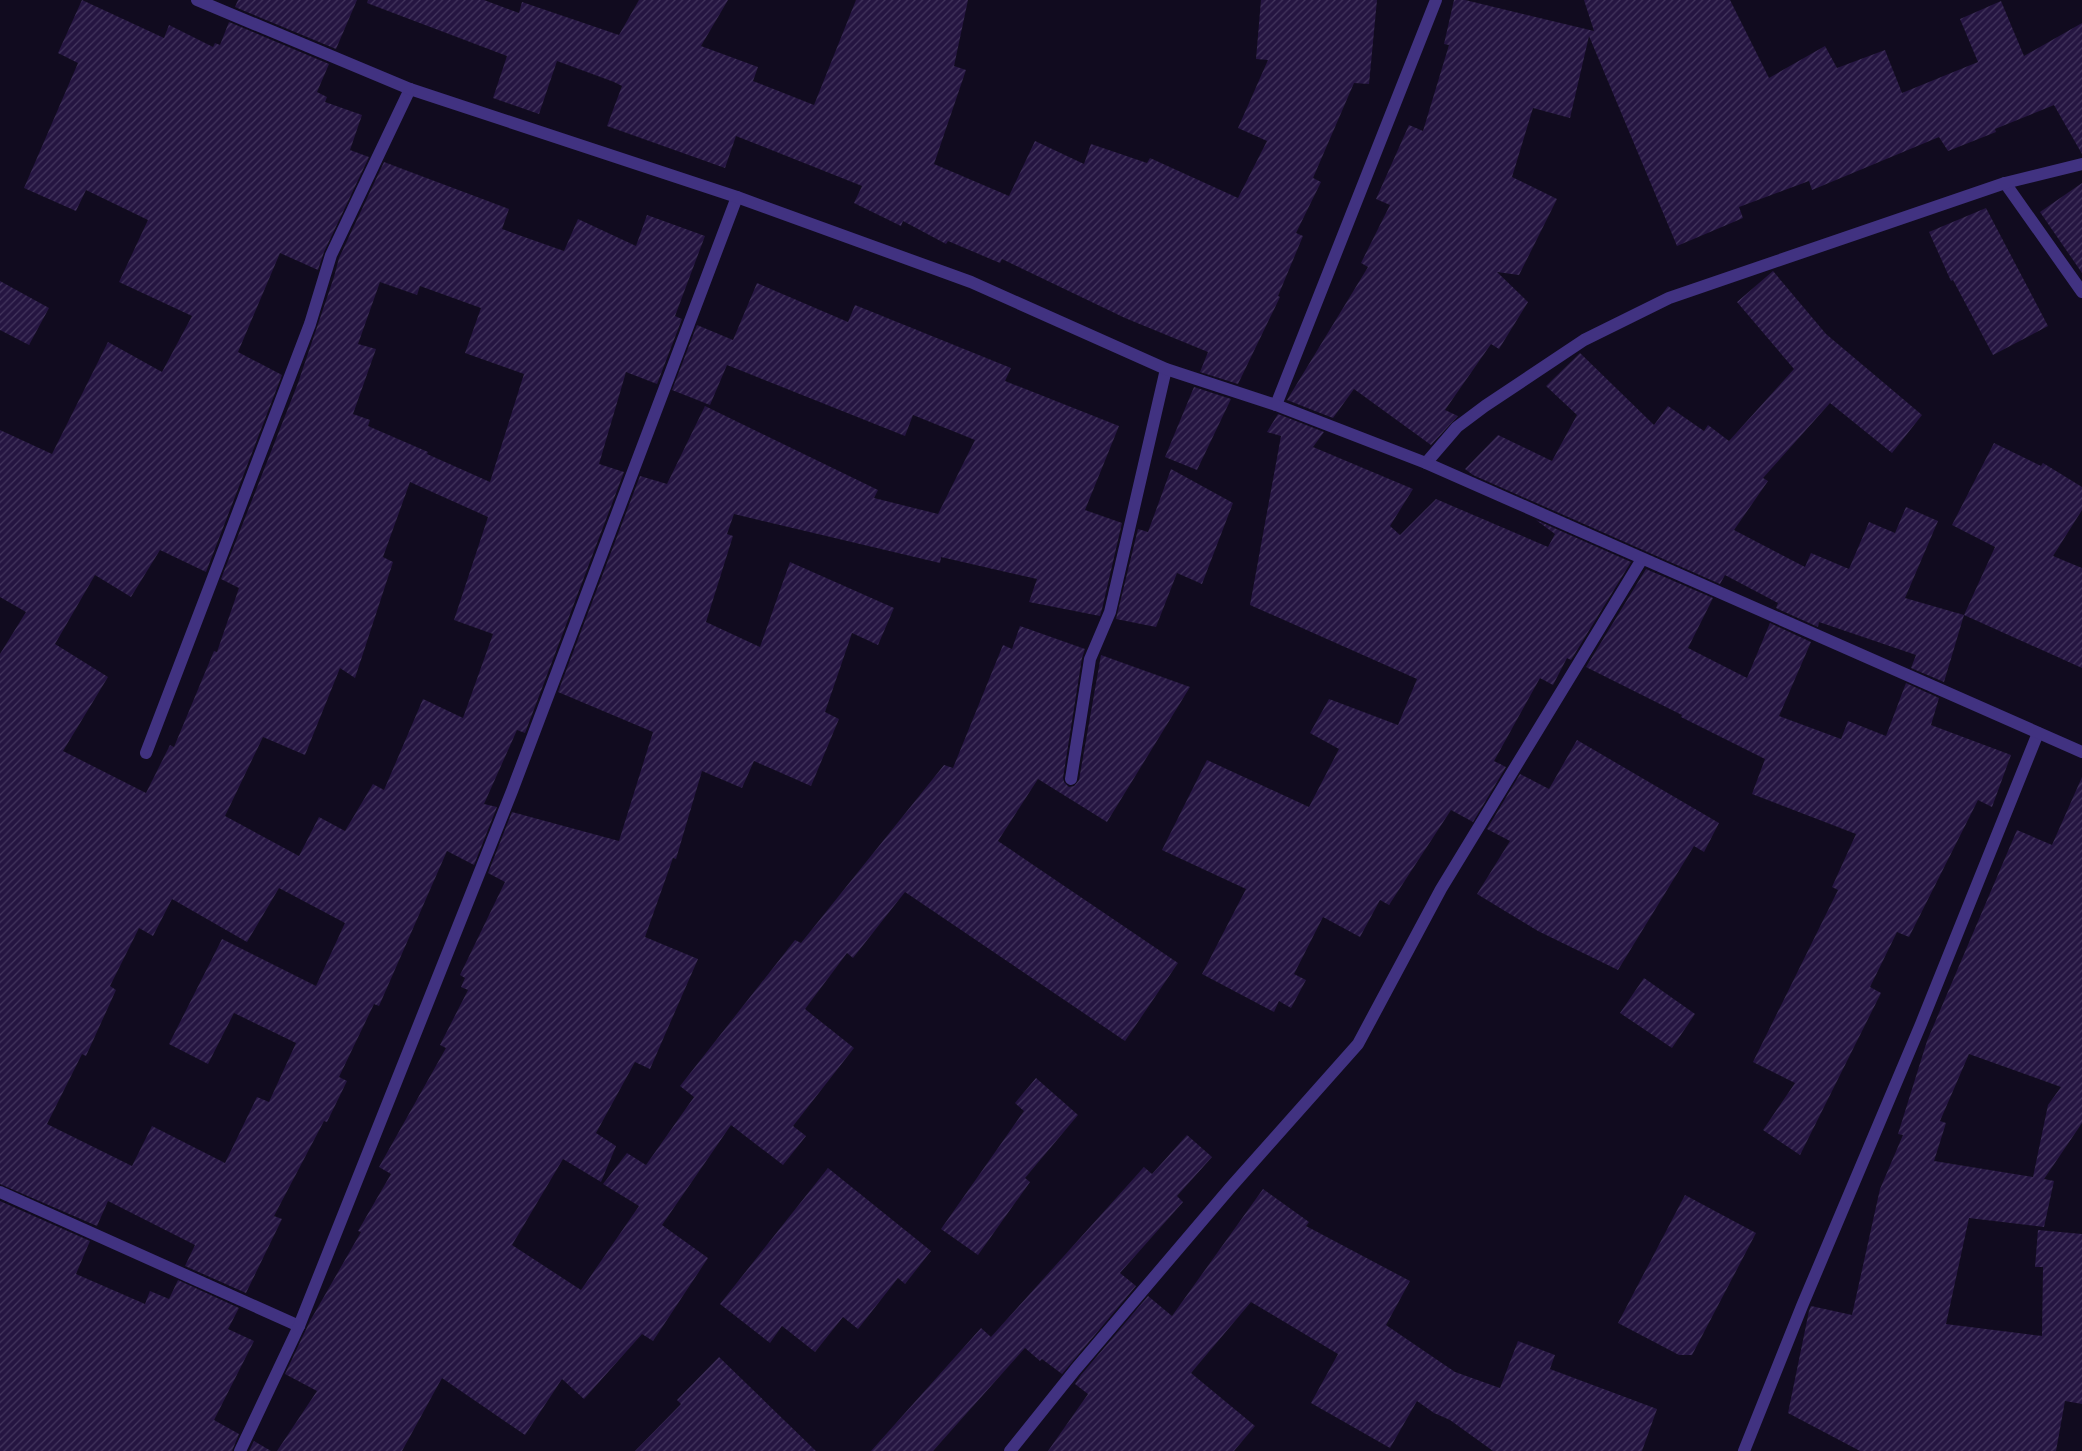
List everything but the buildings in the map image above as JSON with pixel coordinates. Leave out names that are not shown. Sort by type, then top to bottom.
[{"type":"street","points":[[197,0],[410,89],[737,197],[971,282],[1166,369],[1276,405],[1426,463],[2082,752]]},
{"type":"street","points":[[1276,405],[1436,0]]},
{"type":"street","points":[[146,754],[310,324],[331,255],[410,89]]},
{"type":"street","points":[[1426,463],[1457,427],[1485,406],[1584,340],[1669,298],[2005,183],[2082,164]]},
{"type":"street","points":[[2005,183],[2082,292]]},
{"type":"street","points":[[240,1451],[298,1326],[512,791],[737,197]]},
{"type":"street","points":[[1070,779],[1090,659],[1110,612],[1166,369]]},
{"type":"street","points":[[1010,1451],[1074,1370],[1230,1188],[1358,1044],[1440,889],[1642,559]]},
{"type":"street","points":[[1744,1451],[1802,1306],[1921,1024],[2038,733]]},
{"type":"street","points":[[0,1192],[298,1326]]}]
